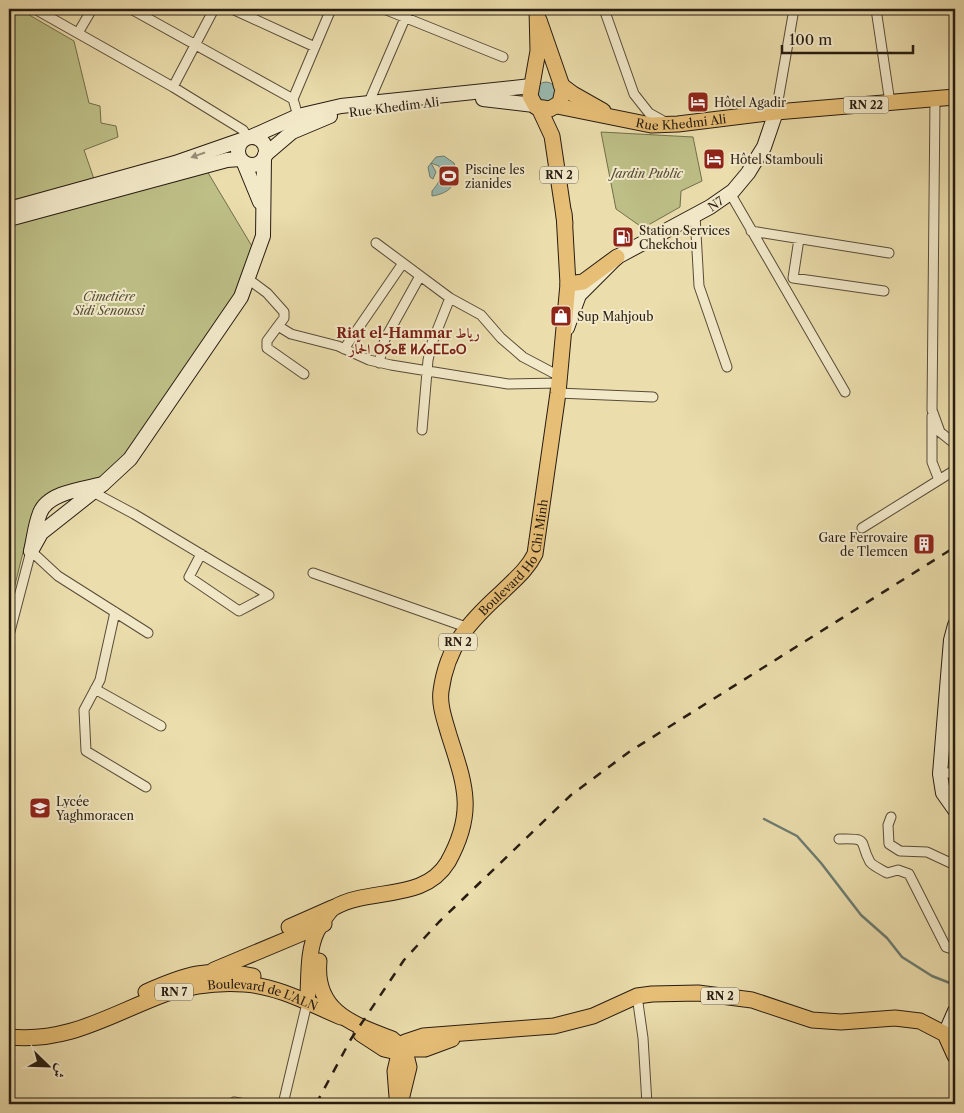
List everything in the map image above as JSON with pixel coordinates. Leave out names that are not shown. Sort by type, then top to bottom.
[{"type":"main road","points":[[538,15],[560,84],[562,98],[556,107],[544,110],[537,106],[530,96],[538,58],[538,15]]},
{"type":"main road","points":[[532,85],[545,76],[560,84]]},
{"type":"main road","name":"Rue Khedmi Ali","points":[[560,84],[573,94],[617,119]]},
{"type":"main road","name":"Rue Khedim Ali","points":[[9,209],[175,163],[251,136],[298,116],[369,102],[532,85]]},
{"type":"main road","name":"RN 22","points":[[776,112],[955,97]]},
{"type":"main road","name":"Rue Khedim Ali","points":[[264,156],[292,132],[336,114],[471,99],[537,106]]},
{"type":"main road","name":"RN 2","points":[[537,106],[552,136]]},
{"type":"main road","name":"Rue Khedmi Ali","points":[[556,107],[651,125],[728,120],[776,112]]},
{"type":"main road","name":"RN 2","points":[[556,107],[552,136],[572,259],[563,338]]},
{"type":"main road","name":"N7","points":[[563,338],[579,295],[617,257],[695,215],[730,193],[748,173],[764,147],[776,112]]},
{"type":"main road","points":[[30,551],[41,533],[98,488],[130,459],[241,297],[263,236],[264,218],[264,156],[263,142],[251,136],[238,148],[242,161],[256,189],[264,218]]},
{"type":"main road","points":[[9,219],[227,160],[257,164],[264,156]]},
{"type":"main road","name":"RN 2","points":[[564,213],[570,284]]},
{"type":"main road","points":[[572,259],[576,266],[590,270],[617,257]]},
{"type":"main road","points":[[570,284],[583,282],[617,257]]},
{"type":"main road","name":"Boulevard Ho Chi Minh","points":[[329,918],[352,901],[421,885],[436,877],[447,863],[456,843],[464,818],[466,790],[444,717],[441,692],[448,663],[461,633],[528,567],[535,554],[559,384],[563,338]]},
{"type":"main road","points":[[30,551],[40,511],[51,500],[67,493],[98,488]]},
{"type":"main road","points":[[955,625],[951,640],[950,728],[940,774],[943,794],[955,810]]},
{"type":"main road","points":[[166,994],[329,918]]},
{"type":"main road","points":[[182,976],[329,918]]},
{"type":"main road","name":"RN 2","points":[[308,999],[310,962],[317,931],[329,918]]},
{"type":"main road","name":"RN 2","points":[[329,918],[318,964],[319,980],[323,996],[342,1016]]},
{"type":"main road","name":"Boulevard de L'ALN","points":[[9,1027],[31,1030],[59,1027],[107,1010],[182,976],[212,971],[249,975],[279,981],[308,999],[342,1016]]},
{"type":"main road","name":"Boulevard de L'ALN","points":[[9,1037],[29,1039],[58,1036],[107,1019],[166,994],[189,988],[219,984],[246,984],[308,999]]},
{"type":"main road","name":"RN 2","points":[[402,1049],[423,1036],[554,1026],[593,1016],[637,996],[652,994],[698,993],[752,1000],[812,1020],[841,1022],[895,1018],[920,1021],[945,1034]]},
{"type":"main road","points":[[955,1011],[945,1034],[955,1056]]},
{"type":"main road","points":[[342,1016],[362,1034],[384,1049],[402,1049],[395,1072],[398,1104]]},
{"type":"street","points":[[35,9],[172,87],[251,136]]},
{"type":"street","points":[[78,33],[92,9]]},
{"type":"street","points":[[131,9],[293,99]]},
{"type":"street","points":[[172,87],[214,9]]},
{"type":"street","points":[[232,9],[315,47]]},
{"type":"street","points":[[298,116],[293,99],[331,9]]},
{"type":"street","points":[[384,9],[407,13],[503,57]]},
{"type":"street","points":[[527,9],[538,15]]},
{"type":"street","points":[[604,9],[634,94],[649,113],[669,125]]},
{"type":"street","points":[[776,112],[794,9]]},
{"type":"street","points":[[876,9],[890,102]]},
{"type":"street","points":[[369,102],[407,13]]},
{"type":"street","points":[[935,99],[932,462],[938,480]]},
{"type":"street","points":[[730,193],[845,392]]},
{"type":"street","points":[[695,215],[699,286],[727,367]]},
{"type":"street","points":[[752,231],[889,253]]},
{"type":"street","points":[[793,278],[799,239]]},
{"type":"street","points":[[376,243],[450,298],[481,315],[501,338],[559,384]]},
{"type":"street","points":[[344,349],[403,263]]},
{"type":"street","points":[[379,363],[385,339],[420,276]]},
{"type":"street","points":[[782,284],[793,278],[884,291]]},
{"type":"street","points":[[248,279],[267,293],[284,312],[284,318],[267,340],[267,348],[304,374]]},
{"type":"street","points":[[422,430],[426,371],[432,343],[450,298]]},
{"type":"street","points":[[278,326],[291,334],[344,349],[379,363],[508,384],[559,384],[653,397]]},
{"type":"street","points":[[932,410],[940,432],[955,444]]},
{"type":"street","points":[[862,528],[955,470]]},
{"type":"street","points":[[98,488],[134,514],[269,595],[239,611],[189,577],[200,554]]},
{"type":"street","points":[[9,636],[30,551],[58,576],[148,633]]},
{"type":"street","points":[[313,573],[466,627]]},
{"type":"street","points":[[115,612],[100,680],[84,710],[86,751],[146,787]]},
{"type":"street","points":[[95,689],[161,726]]},
{"type":"street","points":[[940,774],[955,772]]},
{"type":"street","points":[[890,817],[888,825],[889,844],[900,851],[927,852],[955,865]]},
{"type":"street","points":[[840,839],[857,838],[863,842],[871,863],[887,873],[898,870],[909,874],[946,947],[955,950]]},
{"type":"street","points":[[637,996],[643,1038],[647,1104]]},
{"type":"street","points":[[283,1104],[308,999]]},
{"type":"street","points":[[234,1102],[245,1104]]},
{"type":"green space","points":[[9,9],[19,9],[74,41],[89,103],[100,106],[101,123],[116,126],[118,137],[84,150],[94,179],[9,201]]},
{"type":"green space","name":"Jardin Public","points":[[601,132],[693,137],[702,181],[681,191],[680,207],[643,228],[616,209]]},
{"type":"green space","name":"Cimetière Sidi Senoussi","points":[[207,171],[253,248],[236,294],[125,455],[101,477],[48,495],[34,508],[9,609],[9,226]]},
{"type":"water","points":[[546,82],[553,85],[556,92],[553,99],[546,102],[539,99],[536,92],[539,85]]},
{"type":"water","name":"Piscine les zianides","points":[[444,156],[454,163],[456,169],[453,185],[445,192],[432,196],[432,191],[438,183],[440,174],[439,166],[431,163],[436,157]]},
{"type":"water","points":[[431,163],[436,172],[433,179],[430,177],[428,167]]},
{"type":"waterway","points":[[764,819],[797,836],[821,863],[861,915],[887,938],[902,957],[932,976],[955,985]]},
{"type":"railway","points":[[316,1104],[351,1039],[404,960],[439,922],[571,795],[629,752],[955,547]]},
{"type":"place","name":"Hôtel Agadir","points":[[698,102]]},
{"type":"place","name":"Hôtel Stambouli","points":[[714,159]]},
{"type":"place","name":"Piscine les zianides","points":[[449,176]]},
{"type":"place","name":"Station Services Chekchou","points":[[623,237]]},
{"type":"place","name":"Sup Mahjoub","points":[[561,316]]},
{"type":"place","name":"Gare Ferrovaire de Tlemcen","points":[[924,544]]},
{"type":"place","name":"Lycée Yaghmoracen","points":[[40,808]]},
{"type":"district","name":"Riat el-Hammar رياط الحمّار ⵔⵢⴰⵟ ⵍⵃⴰⵎⵎⴰⵔ","points":[[408,342]]}]
